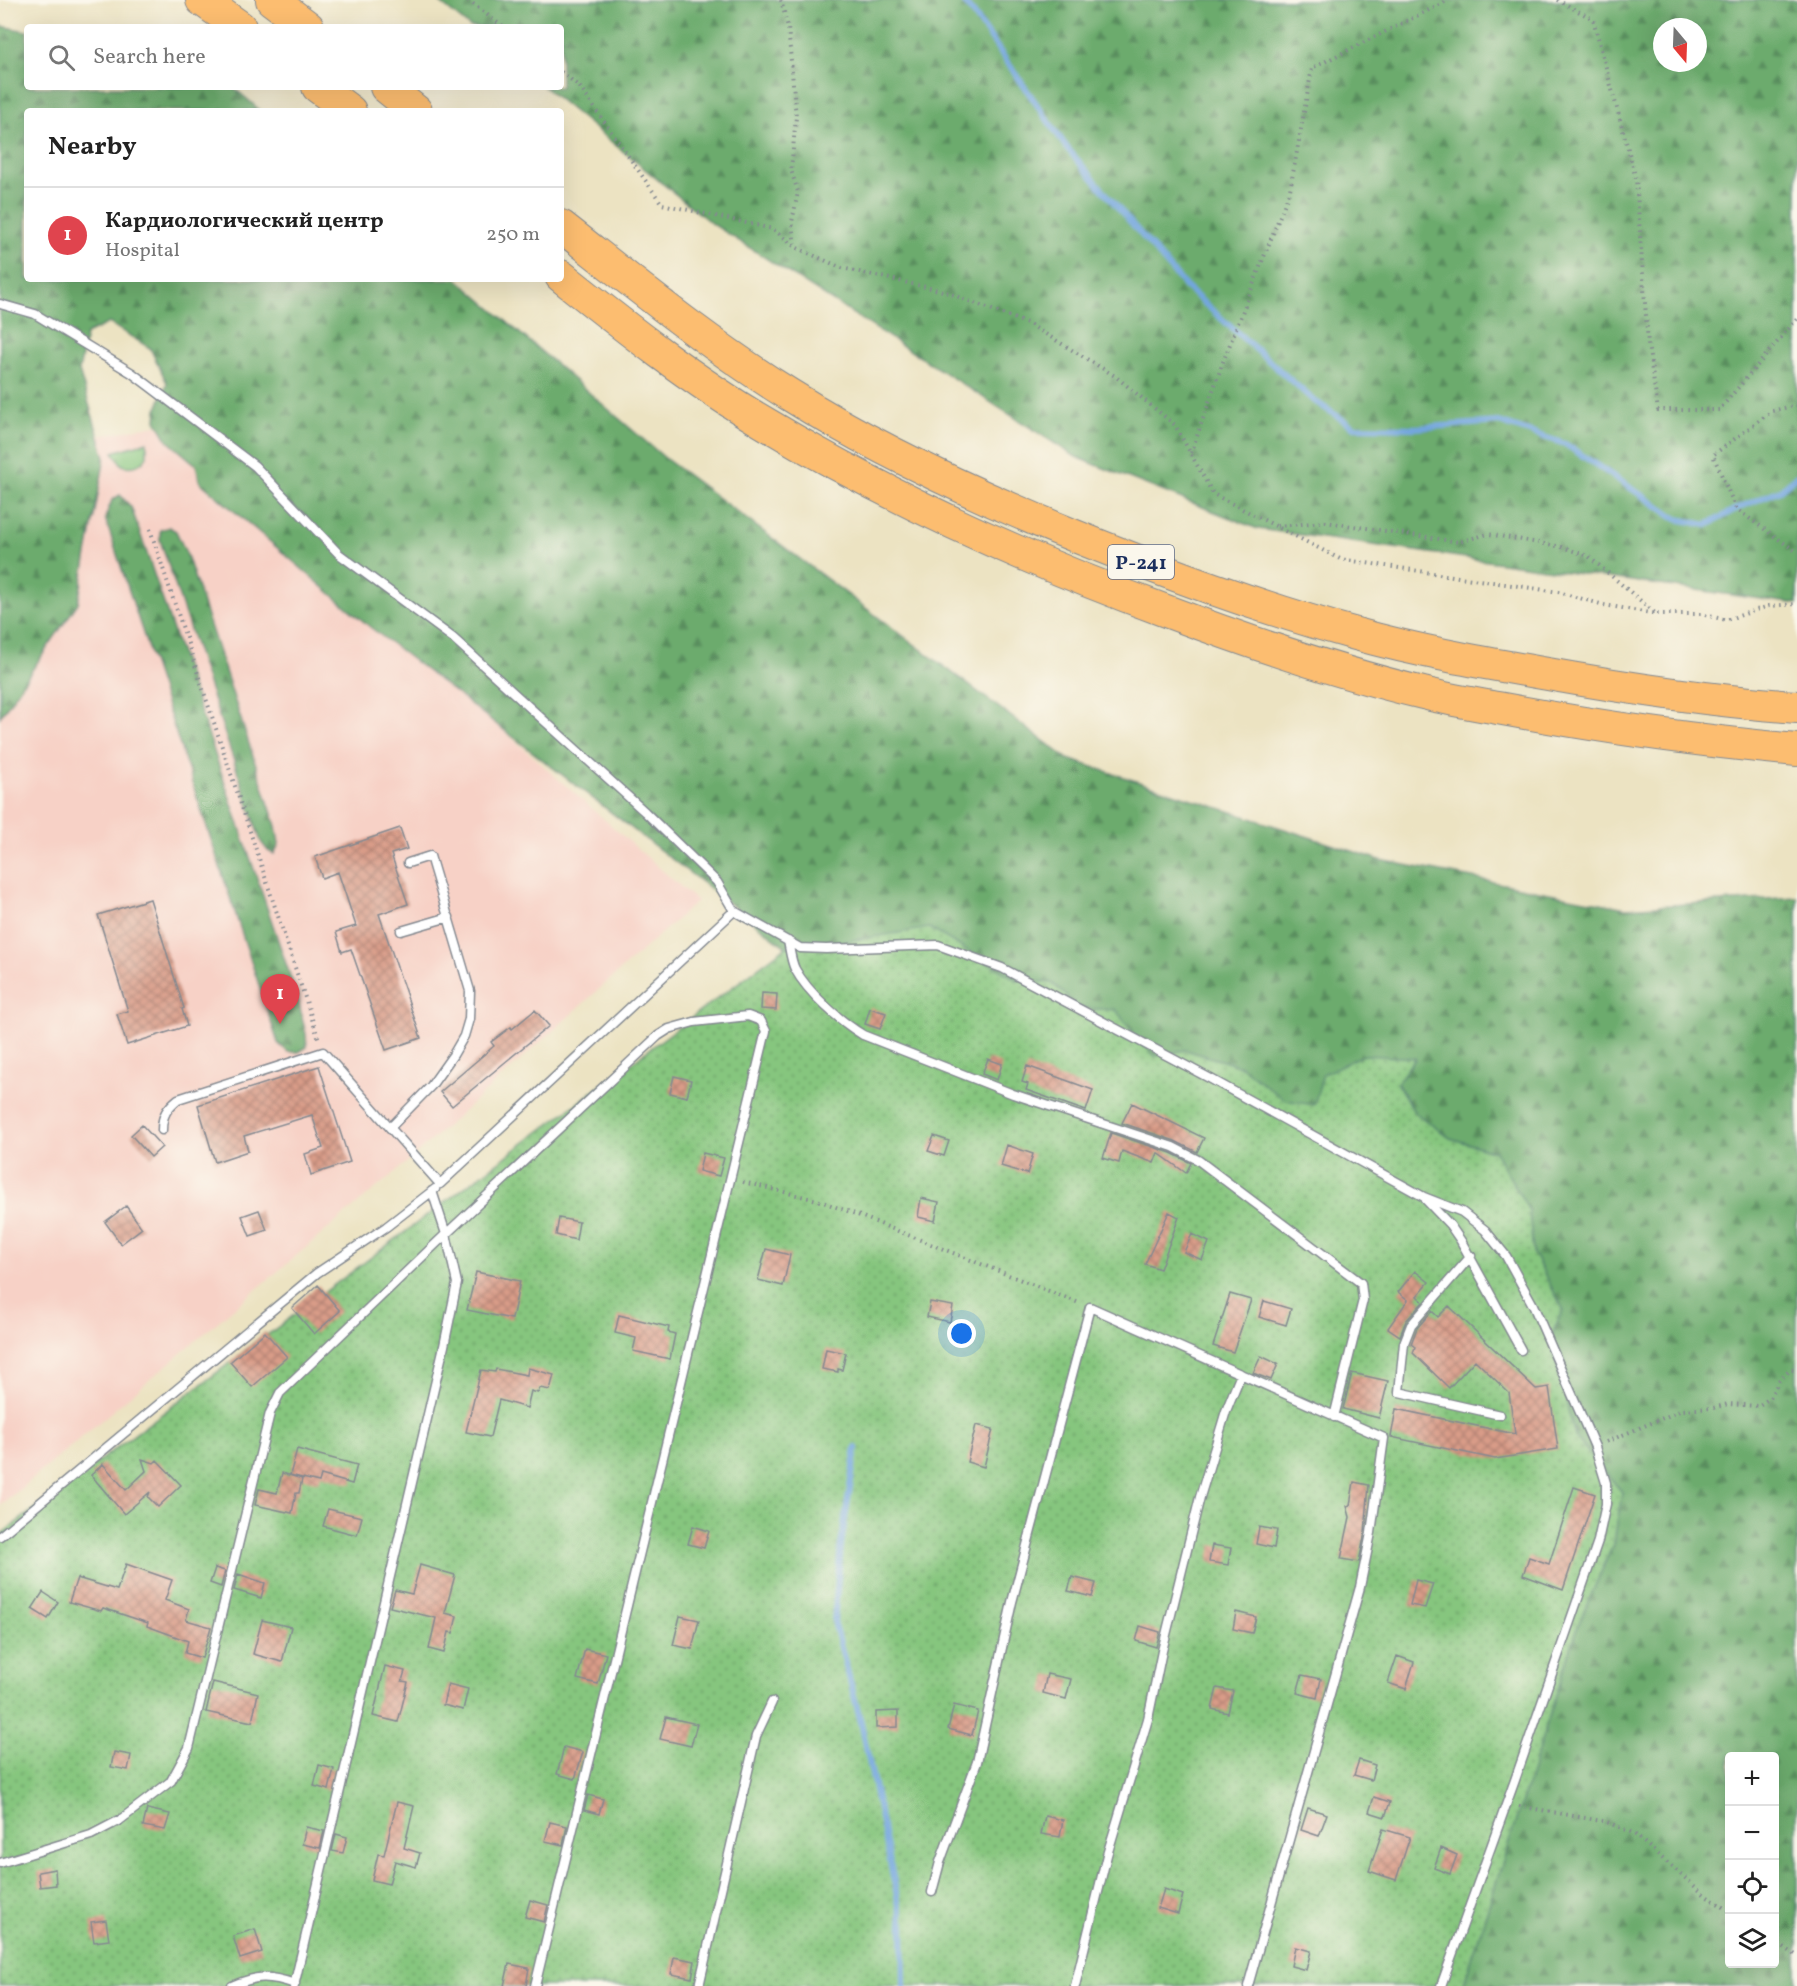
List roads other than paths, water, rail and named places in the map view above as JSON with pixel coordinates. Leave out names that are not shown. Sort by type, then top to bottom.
[{"type":"highway","points":[[202,0],[236,24]]},
{"type":"highway","points":[[272,0],[305,24]]},
{"type":"highway","points":[[322,90],[346,108]]},
{"type":"highway","points":[[390,90],[412,108]]},
{"type":"highway","name":"Р-241","points":[[564,228],[730,356],[790,396],[948,480],[1027,516],[1135,560],[1260,605],[1357,635],[1445,656],[1606,684],[1737,703],[1797,707]]},
{"type":"highway","name":"Р-241","points":[[564,278],[641,339],[760,420],[854,475],[960,527],[1104,588],[1250,642],[1345,673],[1427,694],[1641,733],[1797,750]]},
{"type":"lane","points":[[0,304],[35,314],[132,373],[255,466],[339,554],[453,638],[645,812],[717,882],[734,911],[800,948],[938,945],[1002,968],[1211,1079],[1424,1197],[1462,1212],[1485,1230],[1506,1256],[1533,1305],[1595,1447],[1606,1483],[1606,1504],[1598,1541],[1441,1986]]},
{"type":"lane","points":[[390,1128],[430,1086],[453,1055],[464,1036],[469,1019],[470,991],[430,856],[408,863]]},
{"type":"lane","points":[[0,1536],[317,1273],[386,1227],[432,1191],[734,911]]},
{"type":"lane","points":[[401,931],[449,916]]},
{"type":"lane","points":[[788,941],[795,968],[810,989],[855,1030],[902,1052],[1013,1094],[1173,1147],[1198,1160],[1361,1283],[1363,1300],[1334,1416]]},
{"type":"lane","points":[[0,1863],[91,1835],[120,1820],[171,1781],[189,1748],[270,1413],[280,1393],[658,1036],[669,1029],[694,1022],[748,1016],[761,1021],[766,1031],[535,1986]]},
{"type":"lane","points":[[162,1130],[162,1120],[167,1108],[178,1100],[323,1052],[440,1184]]},
{"type":"lane","points":[[232,1986],[254,1978],[273,1976],[294,1985],[457,1283],[446,1234],[432,1191]]},
{"type":"lane","points":[[1424,1197],[1450,1225],[1471,1256],[1521,1350]]},
{"type":"lane","points":[[1471,1256],[1411,1325],[1404,1343],[1399,1392],[1500,1415]]},
{"type":"lane","points":[[932,1892],[939,1862],[977,1762],[1012,1602],[1089,1307],[1384,1438],[1371,1533],[1360,1587],[1248,1986]]},
{"type":"lane","points":[[1075,1986],[1107,1855],[1148,1719],[1162,1651],[1200,1497],[1226,1411],[1241,1374]]},
{"type":"lane","points":[[699,1986],[756,1736],[772,1702]]},
{"type":"waterway","points":[[962,0],[1067,148],[1186,287],[1313,400],[1354,427],[1415,428],[1499,422],[1565,444],[1677,519],[1707,525],[1736,509],[1780,490],[1797,476]]},
{"type":"waterway","points":[[856,1448],[841,1545],[834,1621],[861,1722],[903,1925],[904,1986]]},
{"type":"place","name":"Кардиологический центр","points":[[280,1024]]}]
